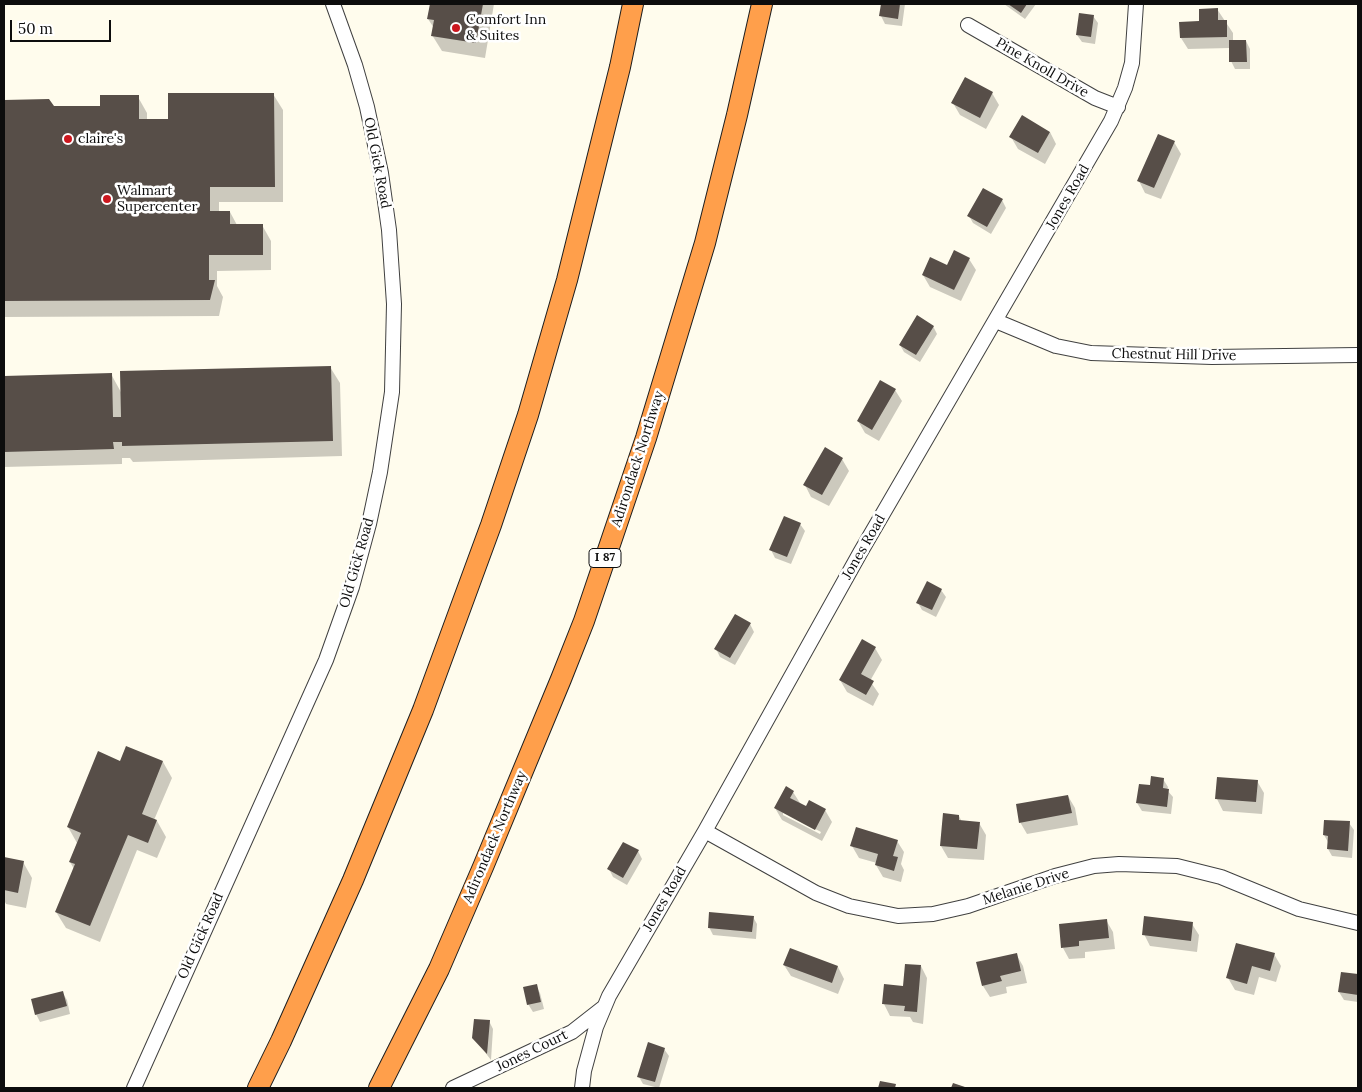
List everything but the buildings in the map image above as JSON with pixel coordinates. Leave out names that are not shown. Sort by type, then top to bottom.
[{"type":"highway","points":[[258,1088],[281,1041],[356,871],[423,710],[491,525],[528,415],[567,280],[620,67],[633,4]]},
{"type":"highway","name":"Adirondack Northway","points":[[379,1088],[439,969],[476,884],[584,620],[646,438],[705,243],[762,4]]},
{"type":"street","name":"Old Gick Road","points":[[134,1088],[326,660],[352,587],[369,524],[380,472],[392,392],[394,304],[389,230],[381,173],[366,107],[355,65],[333,4]]},
{"type":"street","name":"Jones Road","points":[[582,1088],[591,1045],[609,996],[705,830],[860,553],[1112,121],[1132,64],[1136,4]]},
{"type":"street","name":"Pine Knoll Drive","points":[[968,25],[1095,98],[1118,106]]},
{"type":"street","name":"Chestnut Hill Drive","points":[[996,321],[1056,346],[1091,353],[1212,357],[1358,354]]},
{"type":"street","name":"Melanie Drive","points":[[705,830],[816,893],[849,906],[898,916],[933,914],[968,906],[1055,876],[1094,866],[1119,864],[1177,866],[1222,877],[1299,909],[1358,923]]},
{"type":"street","name":"Jones Court","points":[[454,1088],[572,1032],[605,1006]]},
{"type":"place","name":"Comfort Inn & Suites","points":[[456,28]]},
{"type":"place","name":"claire's","points":[[68,139]]},
{"type":"place","name":"Walmart Supercenter","points":[[107,199]]}]
